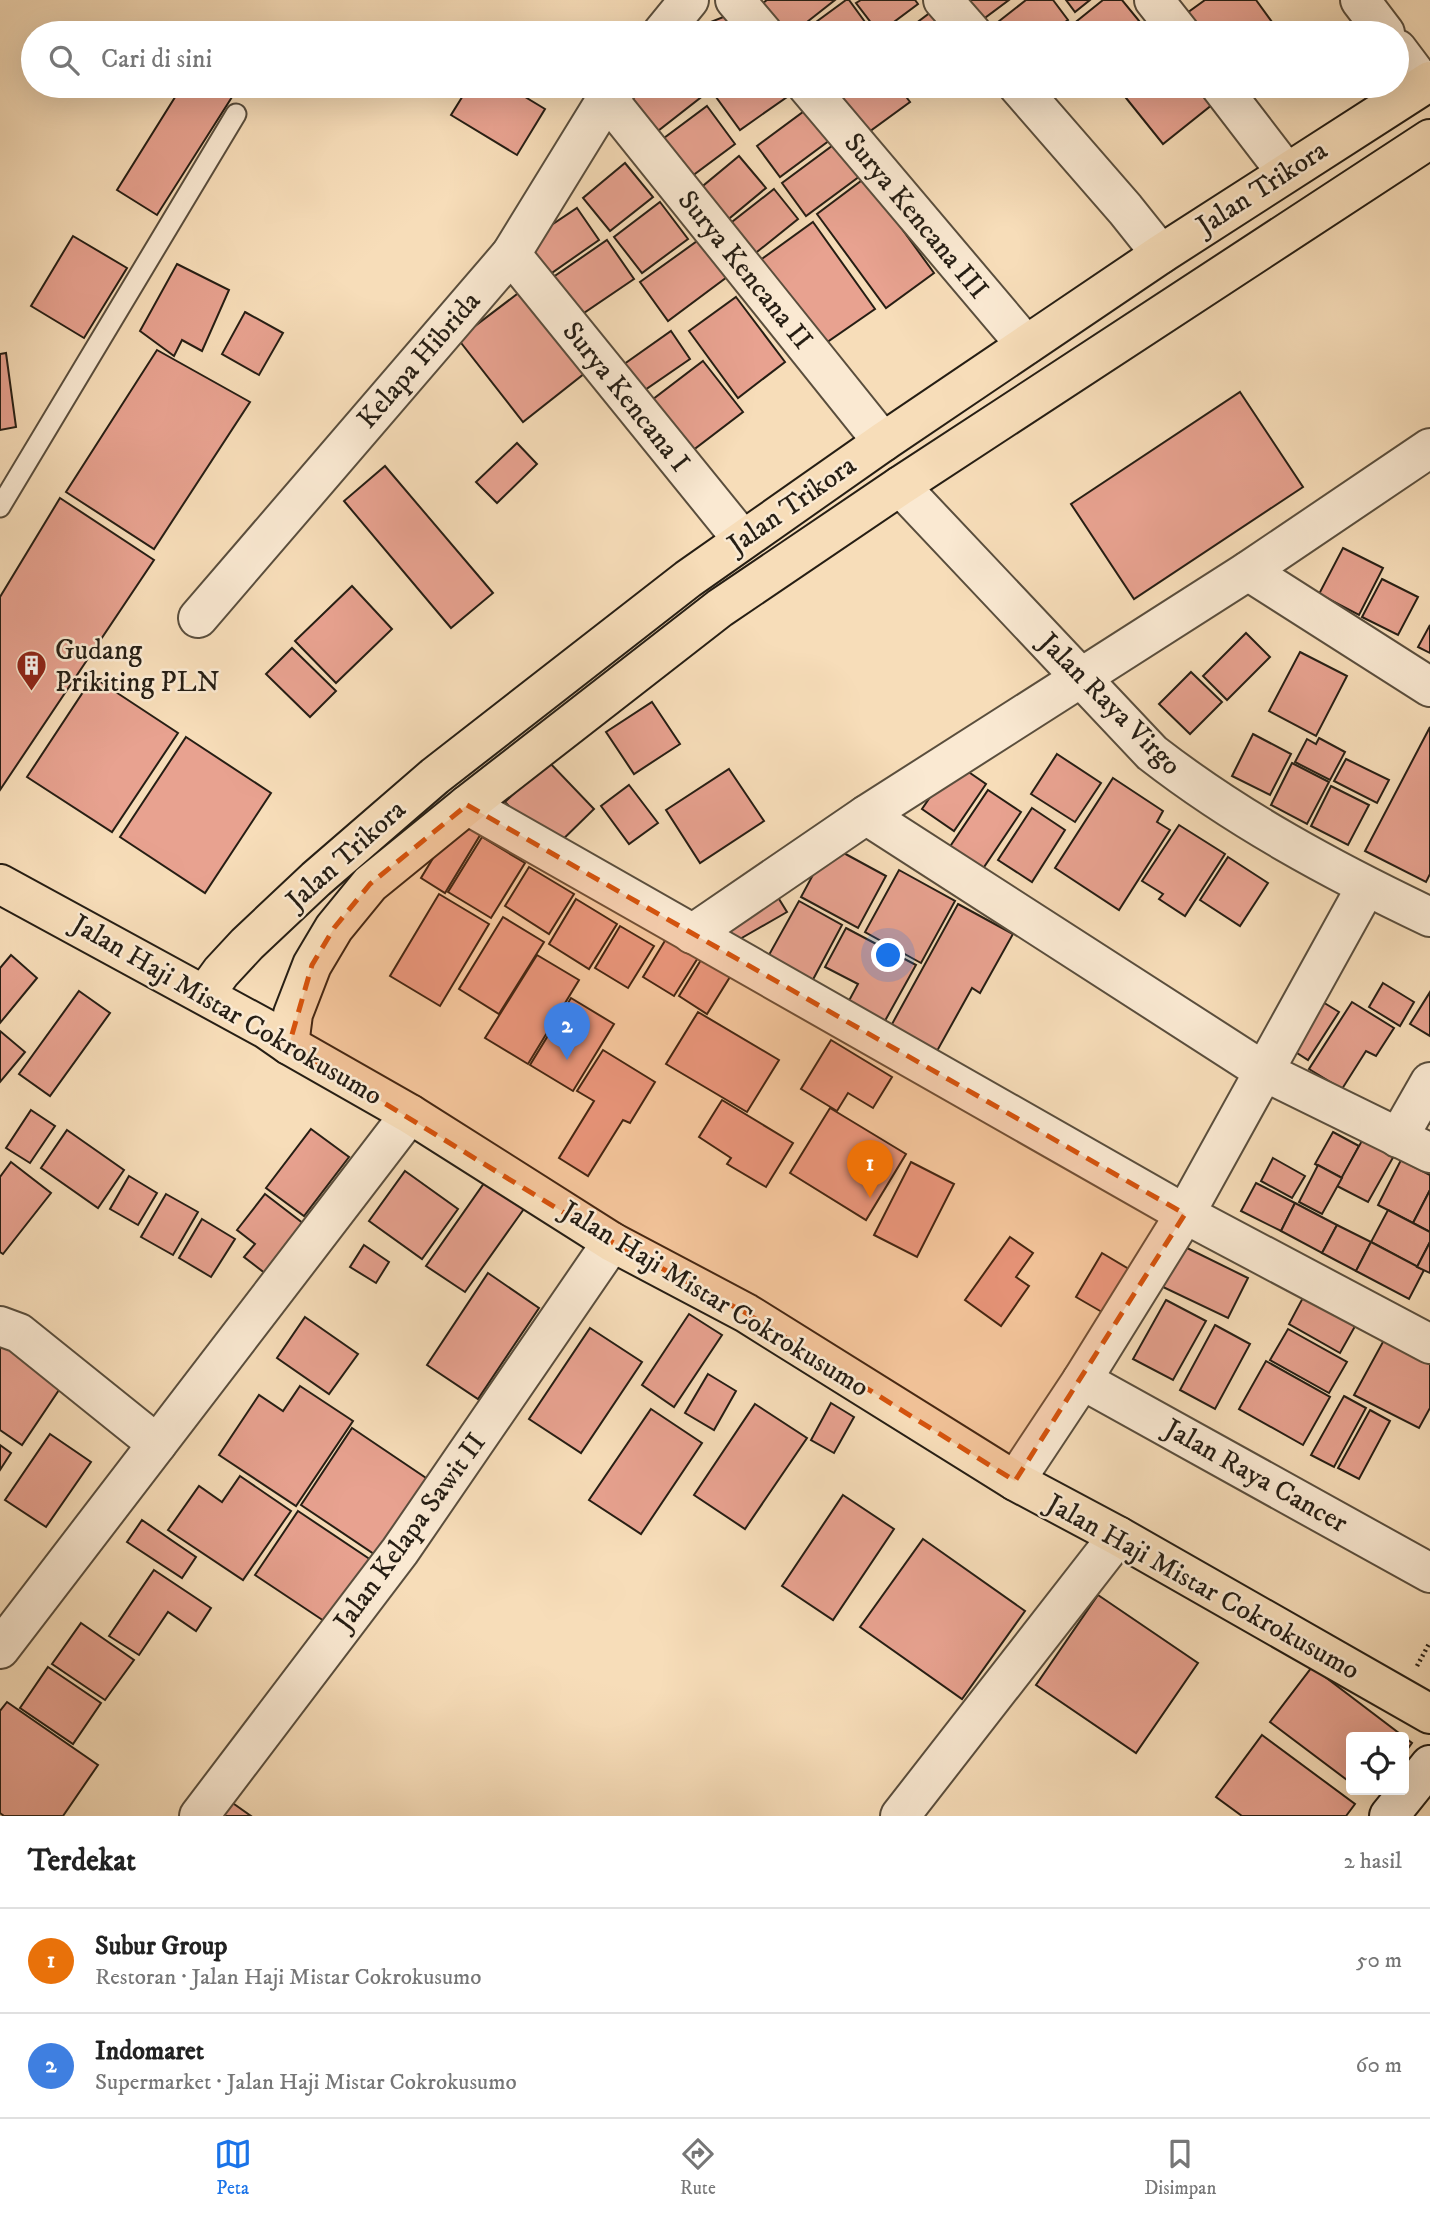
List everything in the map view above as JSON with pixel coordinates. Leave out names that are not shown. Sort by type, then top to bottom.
[{"type":"main road","name":"Jalan Trikora","points":[[1409,94],[1427,83]]},
{"type":"main road","name":"Jalan Trikora","points":[[205,994],[247,944],[316,879],[426,783],[742,539],[1161,254],[1403,98]]},
{"type":"main road","name":"Jalan Trikora","points":[[289,1045],[293,1014],[312,965],[334,928],[370,884],[467,805],[720,608],[900,486],[1430,139]]},
{"type":"main road","name":"Jalan Haji Mistar Cokrokusumo","points":[[0,884],[205,994],[410,1114],[612,1242],[746,1313],[1015,1481],[1118,1536],[1430,1714]]},
{"type":"street","points":[[672,21],[689,0]]},
{"type":"street","points":[[735,0],[753,21]]},
{"type":"street","points":[[943,0],[961,21]]},
{"type":"street","points":[[1154,0],[1171,21]]},
{"type":"street","points":[[1360,0],[1376,21]]},
{"type":"street","points":[[1409,63],[1427,83]]},
{"type":"street","name":"Kelapa Hibrida","points":[[198,618],[511,254],[609,98]]},
{"type":"street","name":"Surya Kencana II","points":[[618,98],[883,442]]},
{"type":"street","name":"Surya Kencana III","points":[[817,98],[1026,345]]},
{"type":"street","points":[[1028,98],[1161,254]]},
{"type":"street","points":[[1229,98],[1286,172]]},
{"type":"street","name":"Surya Kencana I","points":[[511,254],[742,539]]},
{"type":"street","points":[[692,934],[866,815],[1248,571],[1430,448]]},
{"type":"street","name":"Jalan Raya Virgo","points":[[900,486],[1152,753],[1194,785],[1366,887],[1430,917]]},
{"type":"street","points":[[1248,571],[1430,687]]},
{"type":"street","points":[[467,805],[1185,1214],[1430,1344]]},
{"type":"street","points":[[866,815],[1265,1072],[1414,1145],[1430,1082]]},
{"type":"street","points":[[1015,1481],[1082,1380],[1185,1214],[1366,887]]},
{"type":"street","points":[[0,1649],[410,1114]]},
{"type":"street","name":"Jalan Kelapa Sawit II","points":[[199,1816],[400,1551],[612,1242]]},
{"type":"street","points":[[0,1326],[19,1333],[157,1444]]},
{"type":"street","name":"Jalan Raya Cancer","points":[[1082,1380],[1430,1573]]},
{"type":"street","points":[[900,1816],[1118,1536]]},
{"type":"street","points":[[1389,1816],[1430,1765]]},
{"type":"lane","points":[[0,507],[236,114]]},
{"type":"highlighted area","points":[[467,805],[1185,1214],[1015,1481],[746,1313],[612,1242],[289,1045],[312,965],[334,928],[370,884]]},
{"type":"building","points":[[767,0],[835,0],[808,21],[771,21],[759,6]]},
{"type":"building","points":[[849,0],[864,21],[817,21]]},
{"type":"building","points":[[861,0],[915,0],[918,4],[895,21],[870,21],[856,3]]},
{"type":"building","points":[[961,0],[1009,0],[981,21],[977,21]]},
{"type":"building","points":[[1026,0],[1053,0],[1068,20],[1067,21],[999,21]]},
{"type":"building","points":[[1066,0],[1090,0],[1075,12]]},
{"type":"building","points":[[1103,0],[1122,0],[1139,21],[1077,21]]},
{"type":"building","points":[[1205,0],[1256,0],[1271,21],[1193,21],[1187,13]]},
{"type":"building","points":[[935,9],[944,21],[919,21]]},
{"type":"building","points":[[736,12],[740,21],[713,21]]},
{"type":"building","points":[[174,98],[231,98],[157,215],[117,190]]},
{"type":"building","points":[[462,98],[527,98],[545,109],[517,155],[451,115]]},
{"type":"building","points":[[625,98],[700,98],[654,134]]},
{"type":"building","points":[[717,98],[786,98],[740,130]]},
{"type":"building","points":[[834,98],[907,98],[910,102],[862,137]]},
{"type":"building","points":[[1126,98],[1208,98],[1213,104],[1163,144]]},
{"type":"building","points":[[707,106],[735,144],[684,182],[656,144]]},
{"type":"building","points":[[807,109],[830,140],[780,177],[757,146]]},
{"type":"building","points":[[836,143],[860,176],[806,216],[782,183]]},
{"type":"building","points":[[739,156],[766,188],[719,227],[692,195]]},
{"type":"building","points":[[625,163],[653,197],[610,231],[583,198]]},
{"type":"building","points":[[865,178],[934,273],[886,308],[817,214]]},
{"type":"building","points":[[774,189],[798,219],[747,260],[723,229]]},
{"type":"building","points":[[660,202],[688,239],[642,273],[614,237]]},
{"type":"building","points":[[577,208],[599,240],[546,277],[523,244]]},
{"type":"building","points":[[813,222],[875,309],[820,347],[759,261]]},
{"type":"building","points":[[73,236],[127,268],[84,338],[31,306]]},
{"type":"building","points":[[700,239],[727,277],[668,321],[640,282]]},
{"type":"building","points":[[607,240],[634,279],[572,321],[546,282]]},
{"type":"building","points":[[177,264],[229,290],[202,351],[182,340],[174,356],[140,331]]},
{"type":"building","points":[[521,291],[585,373],[523,422],[458,339]]},
{"type":"building","points":[[736,297],[785,362],[738,398],[689,331]]},
{"type":"building","points":[[245,312],[283,333],[259,375],[222,354]]},
{"type":"building","points":[[671,331],[690,359],[639,394],[620,367]]},
{"type":"building","points":[[157,350],[250,402],[154,549],[66,492]]},
{"type":"building","points":[[6,353],[16,427],[0,430],[0,354]]},
{"type":"building","points":[[703,361],[743,412],[688,454],[648,403]]},
{"type":"building","points":[[1240,392],[1303,487],[1134,599],[1071,504]]},
{"type":"building","points":[[517,443],[537,464],[497,503],[476,482]]},
{"type":"building","points":[[385,466],[493,593],[451,628],[344,501]]},
{"type":"building","name":"Gudang Prikiting PLN","points":[[60,498],[154,560],[0,790],[0,597]]},
{"type":"building","points":[[1343,548],[1383,568],[1359,615],[1319,594]]},
{"type":"building","points":[[1382,579],[1418,597],[1398,635],[1362,617]]},
{"type":"building","points":[[352,586],[392,629],[336,683],[295,641]]},
{"type":"building","points":[[1430,625],[1430,653],[1418,647]]},
{"type":"building","points":[[1246,633],[1270,657],[1227,700],[1203,676]]},
{"type":"building","points":[[292,648],[336,691],[310,717],[266,674]]},
{"type":"building","points":[[1300,652],[1347,676],[1316,736],[1269,711]]},
{"type":"building","points":[[1191,672],[1222,702],[1190,734],[1159,704]]},
{"type":"building","points":[[93,677],[178,733],[112,832],[27,777]]},
{"type":"building","points":[[652,702],[680,744],[634,774],[606,732]]},
{"type":"building","points":[[1430,727],[1430,874],[1426,882],[1365,851]]},
{"type":"building","points":[[1253,734],[1291,754],[1270,795],[1232,776]]},
{"type":"building","points":[[186,737],[271,793],[205,893],[120,837]]},
{"type":"building","points":[[1319,738],[1345,752],[1330,780],[1295,762],[1307,739],[1316,744]]},
{"type":"building","points":[[1057,754],[1101,783],[1075,822],[1031,794]]},
{"type":"building","points":[[1346,759],[1389,780],[1377,803],[1334,781]]},
{"type":"building","points":[[548,761],[594,809],[552,850],[505,802]]},
{"type":"building","points":[[954,762],[986,784],[954,831],[922,809]]},
{"type":"building","points":[[1292,763],[1329,782],[1307,824],[1271,805]]},
{"type":"building","points":[[729,769],[764,821],[700,863],[666,810]]},
{"type":"building","points":[[1113,778],[1163,811],[1157,822],[1170,830],[1119,910],[1055,868]]},
{"type":"building","points":[[629,785],[658,823],[629,844],[601,806]]},
{"type":"building","points":[[1331,786],[1369,805],[1348,845],[1311,826]]},
{"type":"building","points":[[988,790],[1021,812],[978,876],[945,854]]},
{"type":"building","points":[[1032,808],[1065,830],[1032,882],[998,860]]},
{"type":"building","points":[[458,817],[482,832],[445,893],[421,878]]},
{"type":"building","points":[[1179,825],[1225,854],[1185,916],[1159,899],[1163,894],[1142,881]]},
{"type":"building","points":[[482,837],[525,863],[491,918],[448,892]]},
{"type":"building","points":[[829,845],[886,876],[858,928],[801,897]]},
{"type":"building","points":[[1228,857],[1268,883],[1240,926],[1200,900]]},
{"type":"building","points":[[529,867],[574,894],[549,934],[505,906]]},
{"type":"building","points":[[899,870],[955,901],[921,963],[865,932]]},
{"type":"building","points":[[771,886],[787,912],[733,943],[718,917]]},
{"type":"building","points":[[439,894],[489,924],[440,1006],[390,976]]},
{"type":"building","points":[[576,899],[617,924],[589,969],[549,944]]},
{"type":"building","points":[[799,901],[842,925],[809,987],[765,962]]},
{"type":"building","points":[[958,904],[1013,934],[980,993],[972,988],[932,1060],[886,1035]]},
{"type":"building","points":[[503,917],[544,942],[499,1014],[459,989]]},
{"type":"building","points":[[620,926],[654,946],[628,988],[595,968]]},
{"type":"building","points":[[846,928],[916,965],[881,1028],[845,1008],[858,984],[825,967]]},
{"type":"building","points":[[669,934],[701,953],[674,996],[643,977]]},
{"type":"building","points":[[11,955],[37,978],[0,1023],[0,968]]},
{"type":"building","points":[[537,955],[579,980],[528,1064],[485,1038]]},
{"type":"building","points":[[704,955],[733,972],[707,1014],[679,996]]},
{"type":"building","points":[[1383,983],[1414,1002],[1400,1026],[1369,1007]]},
{"type":"building","points":[[79,991],[110,1013],[50,1096],[19,1074]]},
{"type":"building","points":[[1430,992],[1430,1036],[1410,1024]]},
{"type":"building","points":[[1313,996],[1339,1012],[1308,1060],[1283,1044]]},
{"type":"building","points":[[571,998],[614,1024],[573,1091],[530,1065]]},
{"type":"building","points":[[1352,1002],[1394,1028],[1376,1056],[1366,1051],[1342,1089],[1309,1069]]},
{"type":"building","points":[[698,1012],[779,1060],[747,1112],[666,1064]]},
{"type":"building","points":[[0,1031],[25,1052],[0,1082]]},
{"type":"building","points":[[831,1040],[892,1077],[873,1108],[848,1093],[837,1111],[801,1089]]},
{"type":"building","points":[[603,1050],[655,1082],[630,1123],[623,1120],[588,1176],[559,1158],[594,1101],[577,1091]]},
{"type":"building","points":[[722,1100],[793,1143],[766,1187],[727,1164],[731,1158],[699,1137]]},
{"type":"building","points":[[830,1108],[906,1154],[866,1220],[790,1173]]},
{"type":"building","points":[[31,1110],[55,1126],[30,1163],[6,1148]]},
{"type":"building","points":[[311,1129],[349,1157],[304,1216],[266,1188]]},
{"type":"building","points":[[67,1130],[124,1170],[98,1208],[41,1168]]},
{"type":"building","points":[[1333,1132],[1359,1146],[1342,1178],[1315,1164]]},
{"type":"building","points":[[1364,1137],[1395,1154],[1368,1202],[1337,1186]]},
{"type":"building","points":[[1273,1158],[1305,1176],[1292,1198],[1261,1181]]},
{"type":"building","points":[[1401,1160],[1430,1175],[1430,1190],[1413,1223],[1378,1205]]},
{"type":"building","points":[[11,1162],[51,1193],[3,1254],[0,1252],[0,1177]]},
{"type":"building","points":[[911,1162],[954,1184],[917,1257],[874,1235]]},
{"type":"building","points":[[1318,1165],[1342,1178],[1322,1214],[1299,1202]]},
{"type":"building","points":[[405,1171],[458,1209],[422,1259],[369,1221]]},
{"type":"building","points":[[129,1176],[157,1193],[138,1225],[110,1209]]},
{"type":"building","points":[[487,1179],[526,1206],[465,1292],[426,1266]]},
{"type":"building","points":[[1256,1183],[1295,1203],[1281,1231],[1241,1211]]},
{"type":"building","points":[[1430,1190],[1430,1232],[1413,1223]]},
{"type":"building","points":[[166,1194],[198,1212],[173,1255],[141,1237]]},
{"type":"building","points":[[265,1194],[304,1224],[266,1274],[244,1257],[255,1244],[237,1230]]},
{"type":"building","points":[[1295,1203],[1337,1225],[1322,1253],[1281,1231]]},
{"type":"building","points":[[1388,1210],[1430,1232],[1430,1242],[1417,1267],[1371,1242]]},
{"type":"building","points":[[202,1219],[235,1239],[211,1277],[179,1258]]},
{"type":"building","points":[[1337,1225],[1371,1242],[1356,1271],[1322,1253]]},
{"type":"building","points":[[1010,1237],[1033,1253],[1016,1277],[1029,1286],[1001,1326],[965,1300]]},
{"type":"building","points":[[1371,1242],[1424,1270],[1409,1299],[1356,1271]]},
{"type":"building","points":[[1430,1242],[1430,1273],[1417,1267]]},
{"type":"building","points":[[364,1245],[389,1262],[376,1283],[350,1267]]},
{"type":"building","points":[[1183,1246],[1248,1278],[1228,1318],[1163,1287]]},
{"type":"building","points":[[1102,1253],[1139,1275],[1114,1319],[1076,1297]]},
{"type":"building","points":[[488,1273],[539,1308],[478,1399],[427,1365]]},
{"type":"building","points":[[1306,1292],[1358,1321],[1340,1353],[1289,1324]]},
{"type":"building","points":[[1166,1300],[1206,1321],[1173,1380],[1133,1359]]},
{"type":"building","points":[[689,1314],[722,1335],[674,1407],[642,1385]]},
{"type":"building","points":[[305,1317],[358,1354],[329,1394],[277,1358]]},
{"type":"building","points":[[1215,1325],[1250,1344],[1215,1409],[1180,1390]]},
{"type":"building","points":[[590,1328],[642,1362],[581,1453],[529,1419]]},
{"type":"building","points":[[1288,1329],[1347,1362],[1329,1393],[1270,1360]]},
{"type":"building","points":[[0,1336],[65,1381],[22,1445],[0,1430]]},
{"type":"building","points":[[1384,1340],[1430,1364],[1430,1408],[1419,1428],[1354,1395]]},
{"type":"building","points":[[1266,1361],[1330,1397],[1303,1445],[1239,1409]]},
{"type":"building","points":[[708,1374],[736,1391],[714,1430],[685,1413]]},
{"type":"building","points":[[300,1386],[353,1421],[296,1506],[219,1455],[259,1395],[283,1411]]},
{"type":"building","points":[[1344,1396],[1366,1408],[1334,1467],[1311,1455]]},
{"type":"building","points":[[831,1403],[854,1417],[834,1453],[811,1440]]},
{"type":"building","points":[[755,1404],[807,1438],[745,1529],[694,1495]]},
{"type":"building","points":[[651,1409],[702,1443],[641,1534],[589,1500]]},
{"type":"building","points":[[1370,1410],[1390,1421],[1359,1479],[1338,1468]]},
{"type":"building","points":[[352,1428],[432,1482],[380,1558],[301,1505]]},
{"type":"building","points":[[50,1434],[91,1462],[46,1527],[5,1500]]},
{"type":"building","points":[[0,1445],[11,1453],[0,1470]]},
{"type":"building","points":[[240,1476],[291,1511],[243,1580],[168,1530],[199,1486],[222,1502]]},
{"type":"building","points":[[843,1495],[894,1529],[833,1620],[782,1586]]},
{"type":"building","points":[[298,1511],[377,1564],[333,1627],[255,1575]]},
{"type":"building","points":[[142,1520],[196,1557],[182,1578],[127,1542]]},
{"type":"building","points":[[923,1539],[1025,1611],[962,1699],[860,1627]]},
{"type":"building","points":[[154,1570],[211,1608],[196,1631],[168,1612],[139,1655],[109,1636]]},
{"type":"building","points":[[1098,1595],[1198,1663],[1136,1753],[1036,1685]]},
{"type":"building","points":[[81,1623],[134,1660],[105,1700],[52,1664]]},
{"type":"building","points":[[48,1667],[101,1703],[73,1744],[20,1708]]},
{"type":"building","points":[[1312,1667],[1398,1732],[1346,1732],[1346,1779],[1270,1722]]},
{"type":"building","points":[[7,1702],[98,1765],[63,1816],[4,1816],[0,1813],[0,1711]]},
{"type":"building","points":[[1262,1735],[1355,1804],[1346,1816],[1242,1816],[1216,1797]]},
{"type":"building","points":[[227,1799],[251,1816],[214,1816]]},
{"type":"place","name":"Gudang Prikiting PLN","points":[[32,693]]},
{"type":"place","name":"Indomaret","points":[[567,1060]]},
{"type":"place","name":"Subur Group","points":[[870,1198]]}]
